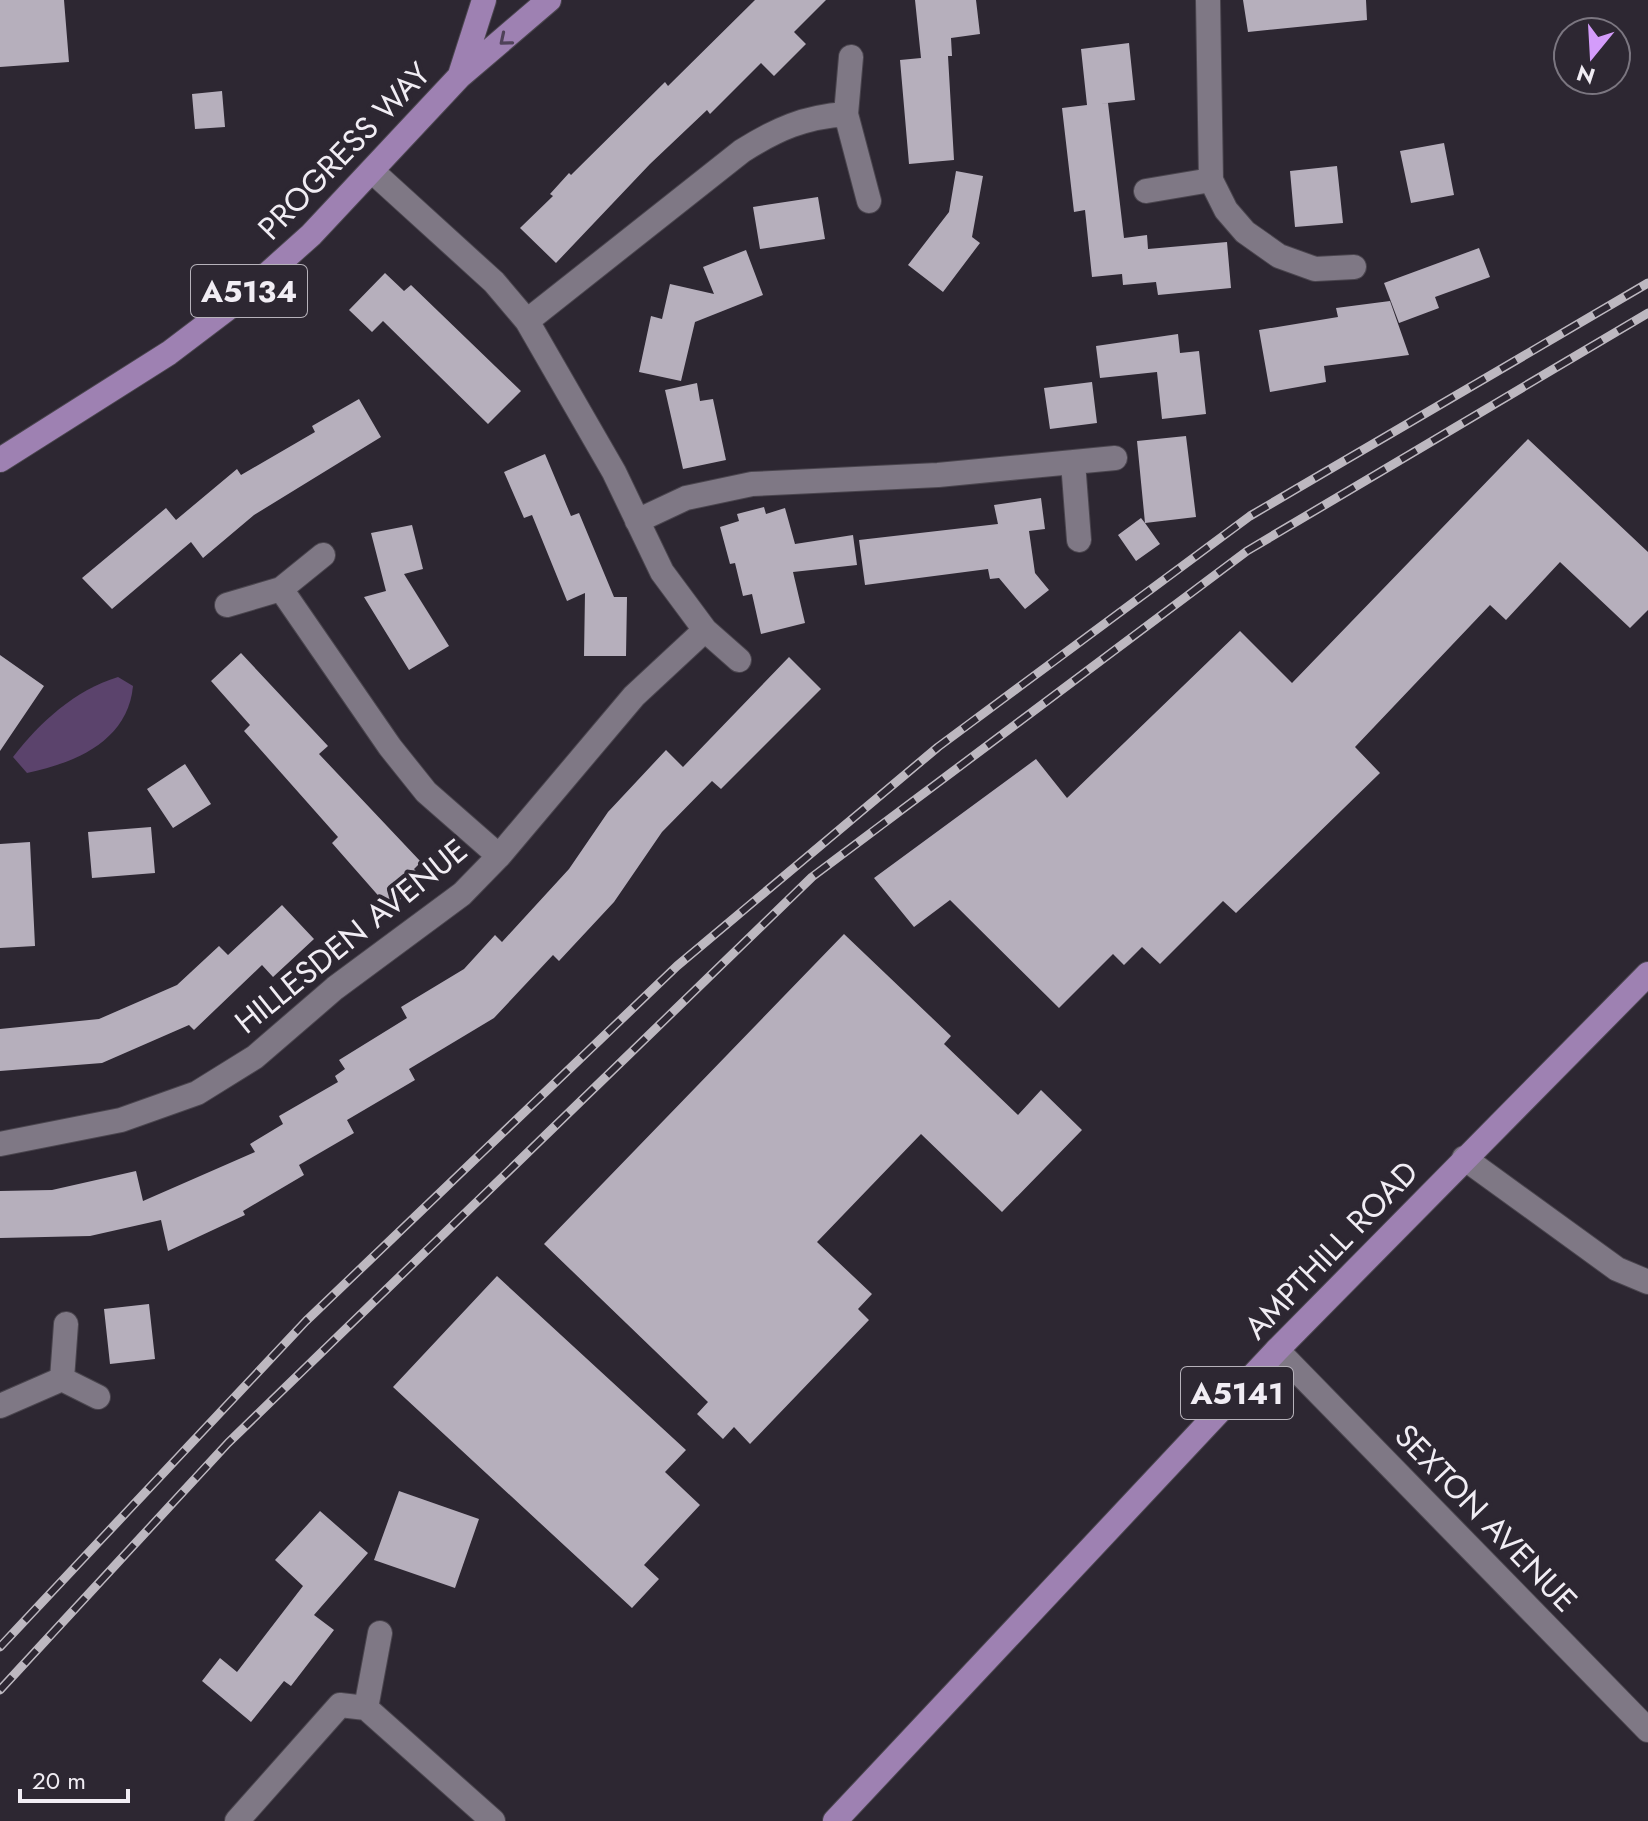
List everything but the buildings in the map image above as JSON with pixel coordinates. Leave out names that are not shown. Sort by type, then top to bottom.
[{"type":"main road","name":"PROGRESS WAY","points":[[459,77],[484,0]]},
{"type":"main road","name":"PROGRESS WAY","points":[[0,460],[204,328],[273,270],[372,171],[459,77],[549,0]]},
{"type":"main road","name":"AMPTHILL ROAD","points":[[835,1821],[1277,1350],[1648,974]]},
{"type":"street","points":[[1208,0],[1211,180],[1226,210],[1245,232],[1279,256],[1315,269],[1354,267]]},
{"type":"street","points":[[851,57],[846,114],[869,201]]},
{"type":"street","points":[[527,321],[742,151],[779,128],[811,117],[846,114]]},
{"type":"street","points":[[372,171],[494,282],[527,321],[614,472],[662,572],[705,630],[739,660]]},
{"type":"street","points":[[1146,191],[1211,180]]},
{"type":"street","points":[[637,521],[686,498],[752,484],[938,475],[1115,458]]},
{"type":"street","points":[[1073,462],[1079,540]]},
{"type":"street","points":[[227,605],[281,589],[323,555]]},
{"type":"street","points":[[281,589],[390,747],[426,792],[499,856]]},
{"type":"street","name":"HILLESDEN AVENUE","points":[[0,1144],[121,1120],[197,1093],[255,1057],[335,988],[462,894],[499,856],[634,696],[705,630]]},
{"type":"street","points":[[1464,1158],[1617,1269],[1648,1282]]},
{"type":"street","points":[[62,1379],[66,1324]]},
{"type":"street","name":"SEXTON AVENUE","points":[[1277,1350],[1648,1730]]},
{"type":"street","points":[[62,1379],[98,1397]]},
{"type":"street","points":[[0,1406],[62,1379]]},
{"type":"street","points":[[366,1708],[380,1633]]},
{"type":"street","points":[[237,1821],[340,1705],[366,1708],[493,1821]]},
{"type":"shaded area","points":[[118,677],[133,686],[129,705],[110,735],[80,756],[27,773],[13,757],[35,732],[73,699]]},
{"type":"railway","points":[[0,1647],[306,1321],[677,966],[938,747],[1250,516],[1648,283]]},
{"type":"railway","points":[[0,1690],[228,1443],[812,877],[1247,551],[1648,313]]}]
